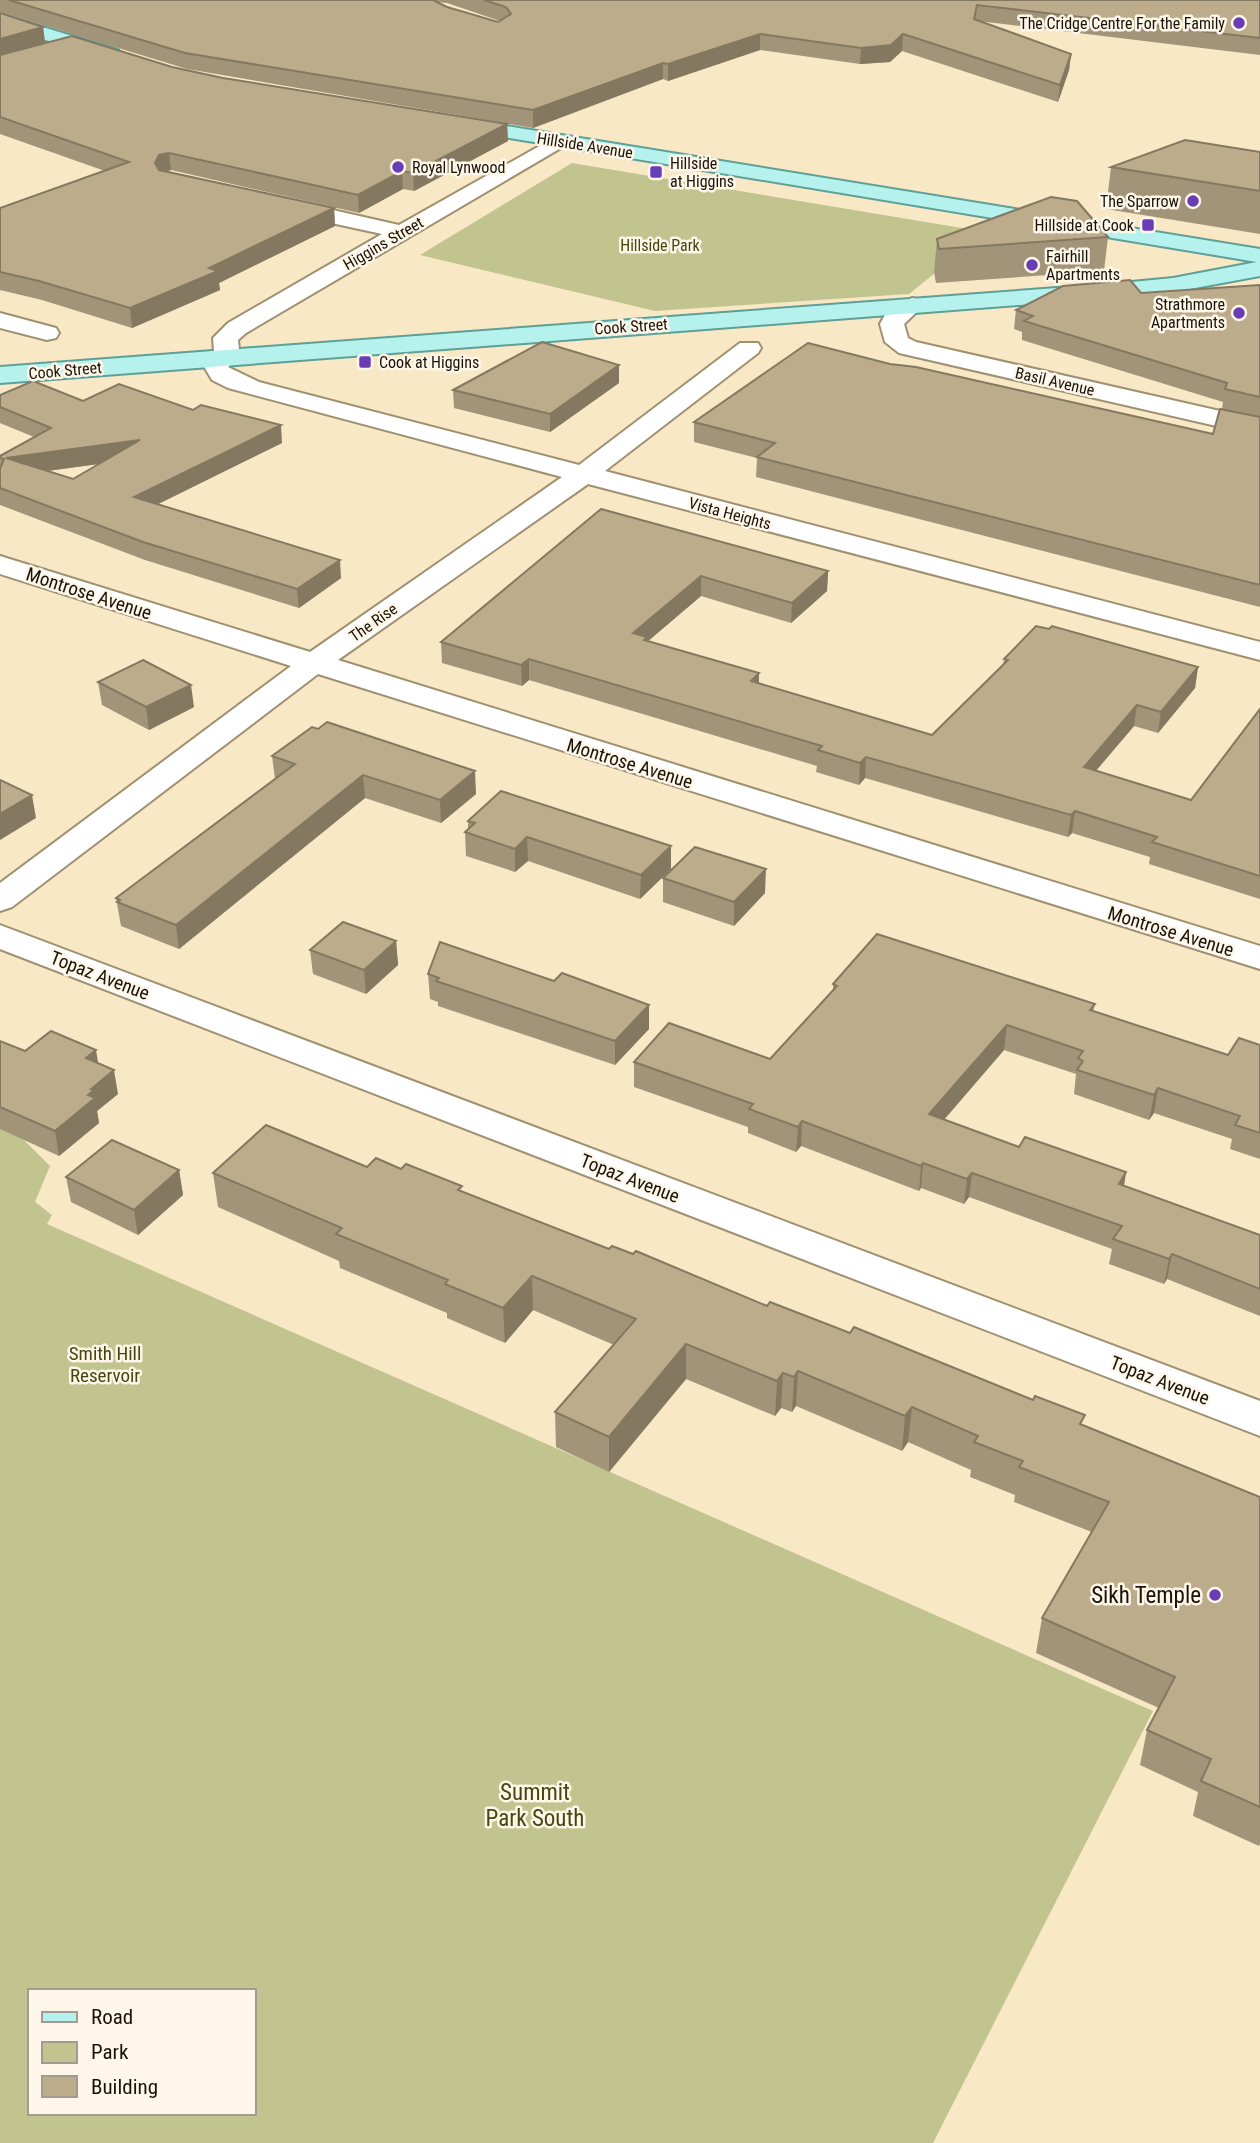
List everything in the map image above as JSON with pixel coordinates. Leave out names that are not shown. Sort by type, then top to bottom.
[{"type":"main road","points":[[0,20],[129,60]]},
{"type":"main road","name":"Hillside Avenue","points":[[437,121],[1260,256]]},
{"type":"main road","name":"Cook Street","points":[[0,375],[1173,285],[1260,270]]},
{"type":"street","points":[[42,53],[75,43]]},
{"type":"street","name":"Higgins Street","points":[[219,358],[225,338],[237,328],[559,141]]},
{"type":"street","points":[[265,202],[401,232]]},
{"type":"street","name":"Basil Avenue","points":[[912,305],[896,316],[892,324],[897,342],[908,348],[1260,428]]},
{"type":"street","points":[[0,320],[47,333]]},
{"type":"street","name":"The Rise","points":[[0,901],[311,665],[583,475],[749,348]]},
{"type":"street","name":"Vista Heights","points":[[219,358],[215,372],[226,380],[1260,651]]},
{"type":"street","name":"Montrose Avenue","points":[[0,565],[311,665],[1260,958]]},
{"type":"street","name":"Topaz Avenue","points":[[0,936],[1260,1419]]},
{"type":"green space","name":"Hillside Park","points":[[572,163],[986,232],[909,294],[655,311],[420,255]]},
{"type":"green space","name":"Summit Park South","points":[[0,1124],[14,1130],[50,1166],[35,1202],[52,1215],[47,1224],[1153,1711],[933,2143],[0,2143]]},
{"type":"building","points":[[9,0],[433,0],[447,7],[498,22],[511,14],[506,7],[484,0],[1260,0],[1260,38],[977,5],[974,19],[1071,54],[1060,85],[903,34],[891,45],[861,48],[760,34],[668,64],[663,63],[533,110],[185,53]]},
{"type":"building","points":[[0,13],[43,27],[0,39]]},
{"type":"building","points":[[72,36],[172,67],[223,78],[507,124],[413,173],[402,171],[358,195],[169,153],[159,155],[155,163],[159,170],[334,208],[209,268],[218,271],[130,308],[0,272],[0,208],[129,162],[0,117],[0,55]]},
{"type":"building","points":[[1185,140],[1260,152],[1260,191],[1111,167]]},
{"type":"building","points":[[1051,197],[1077,201],[1108,237],[939,249],[937,239]]},
{"type":"building","points":[[1130,280],[1141,293],[1260,285],[1260,397],[1225,389],[1227,383],[1024,321],[1033,316],[1016,310],[1063,286]]},
{"type":"building","points":[[542,342],[619,365],[550,414],[453,390]]},
{"type":"building","points":[[808,343],[890,364],[916,367],[1213,434],[1220,409],[1260,417],[1260,585],[757,457],[775,443],[694,422]]},
{"type":"building","points":[[33,381],[83,401],[119,384],[193,410],[201,405],[281,425],[134,497],[340,560],[297,589],[143,542],[0,488],[0,469],[4,459],[0,456],[51,428],[0,407],[0,395]],"holes":[[[140,440],[73,479],[6,458]]]},
{"type":"building","points":[[601,509],[828,571],[792,603],[701,576],[633,633],[647,637],[644,640],[759,673],[751,681],[932,735],[1008,660],[1004,659],[1036,626],[1049,629],[1052,626],[1198,667],[1161,712],[1137,705],[1084,767],[1191,800],[1260,709],[1260,876],[1152,842],[1157,837],[1075,811],[1071,815],[866,757],[860,763],[818,750],[822,746],[529,659],[521,665],[441,642]]},
{"type":"building","points":[[143,660],[191,685],[146,707],[98,682]]},
{"type":"building","points":[[327,722],[475,771],[440,800],[363,775],[176,925],[117,902],[120,900],[116,898],[295,764],[272,756],[312,727],[318,729]]},
{"type":"building","points":[[0,780],[32,795],[0,814]]},
{"type":"building","points":[[501,791],[671,846],[641,875],[527,837],[515,849],[465,832],[475,823],[468,821]]},
{"type":"building","points":[[695,847],[766,869],[734,902],[663,878]]},
{"type":"building","points":[[343,922],[396,941],[364,970],[310,950]]},
{"type":"building","points":[[877,934],[1095,1004],[1090,1010],[1228,1055],[1239,1038],[1260,1045],[1260,1133],[1235,1125],[1240,1116],[1158,1088],[1154,1095],[1077,1070],[1083,1061],[1078,1058],[1083,1051],[1007,1025],[929,1114],[1019,1147],[1025,1137],[1126,1172],[1119,1184],[1260,1235],[1260,1289],[1172,1254],[1169,1259],[1113,1239],[1122,1226],[972,1173],[967,1179],[923,1163],[921,1166],[802,1121],[798,1127],[749,1109],[753,1104],[634,1062],[669,1023],[770,1059],[837,986],[833,984]]},
{"type":"building","points":[[440,942],[554,981],[562,973],[649,1005],[615,1041],[436,981],[439,978],[428,974]]},
{"type":"building","points":[[51,1031],[96,1050],[86,1058],[114,1070],[91,1089],[94,1090],[88,1095],[95,1098],[55,1131],[0,1107],[0,1041],[25,1051]]},
{"type":"building","points":[[266,1125],[367,1167],[376,1158],[401,1169],[406,1164],[462,1186],[458,1190],[609,1249],[612,1246],[633,1254],[636,1251],[767,1306],[770,1302],[850,1333],[854,1327],[1033,1400],[1035,1396],[1085,1415],[1080,1424],[1260,1497],[1260,1807],[1201,1781],[1211,1759],[1147,1730],[1175,1677],[1042,1618],[1109,1502],[1019,1467],[1023,1461],[974,1442],[978,1436],[912,1407],[905,1416],[798,1371],[794,1377],[783,1373],[777,1381],[686,1344],[609,1437],[555,1412],[636,1319],[532,1276],[503,1308],[445,1284],[448,1280],[336,1234],[342,1228],[213,1173]]},
{"type":"building","points":[[112,1140],[179,1170],[134,1210],[66,1177]]},
{"type":"place","name":"The Cridge Centre For the Family","points":[[1239,23]]},
{"type":"place","name":"Royal Lynwood","points":[[398,167]]},
{"type":"place","name":"Hillside at Higgins","points":[[656,172]]},
{"type":"place","name":"The Sparrow","points":[[1193,201]]},
{"type":"place","name":"Hillside at Cook","points":[[1148,225]]},
{"type":"place","name":"Fairhill Apartments","points":[[1032,265]]},
{"type":"place","name":"Strathmore Apartments","points":[[1239,313]]},
{"type":"place","name":"Cook at Higgins","points":[[365,362]]},
{"type":"place","name":"Sikh Temple","points":[[1215,1595]]},
{"type":"park label","name":"Smith Hill Reservoir","points":[[105,1364]]}]
